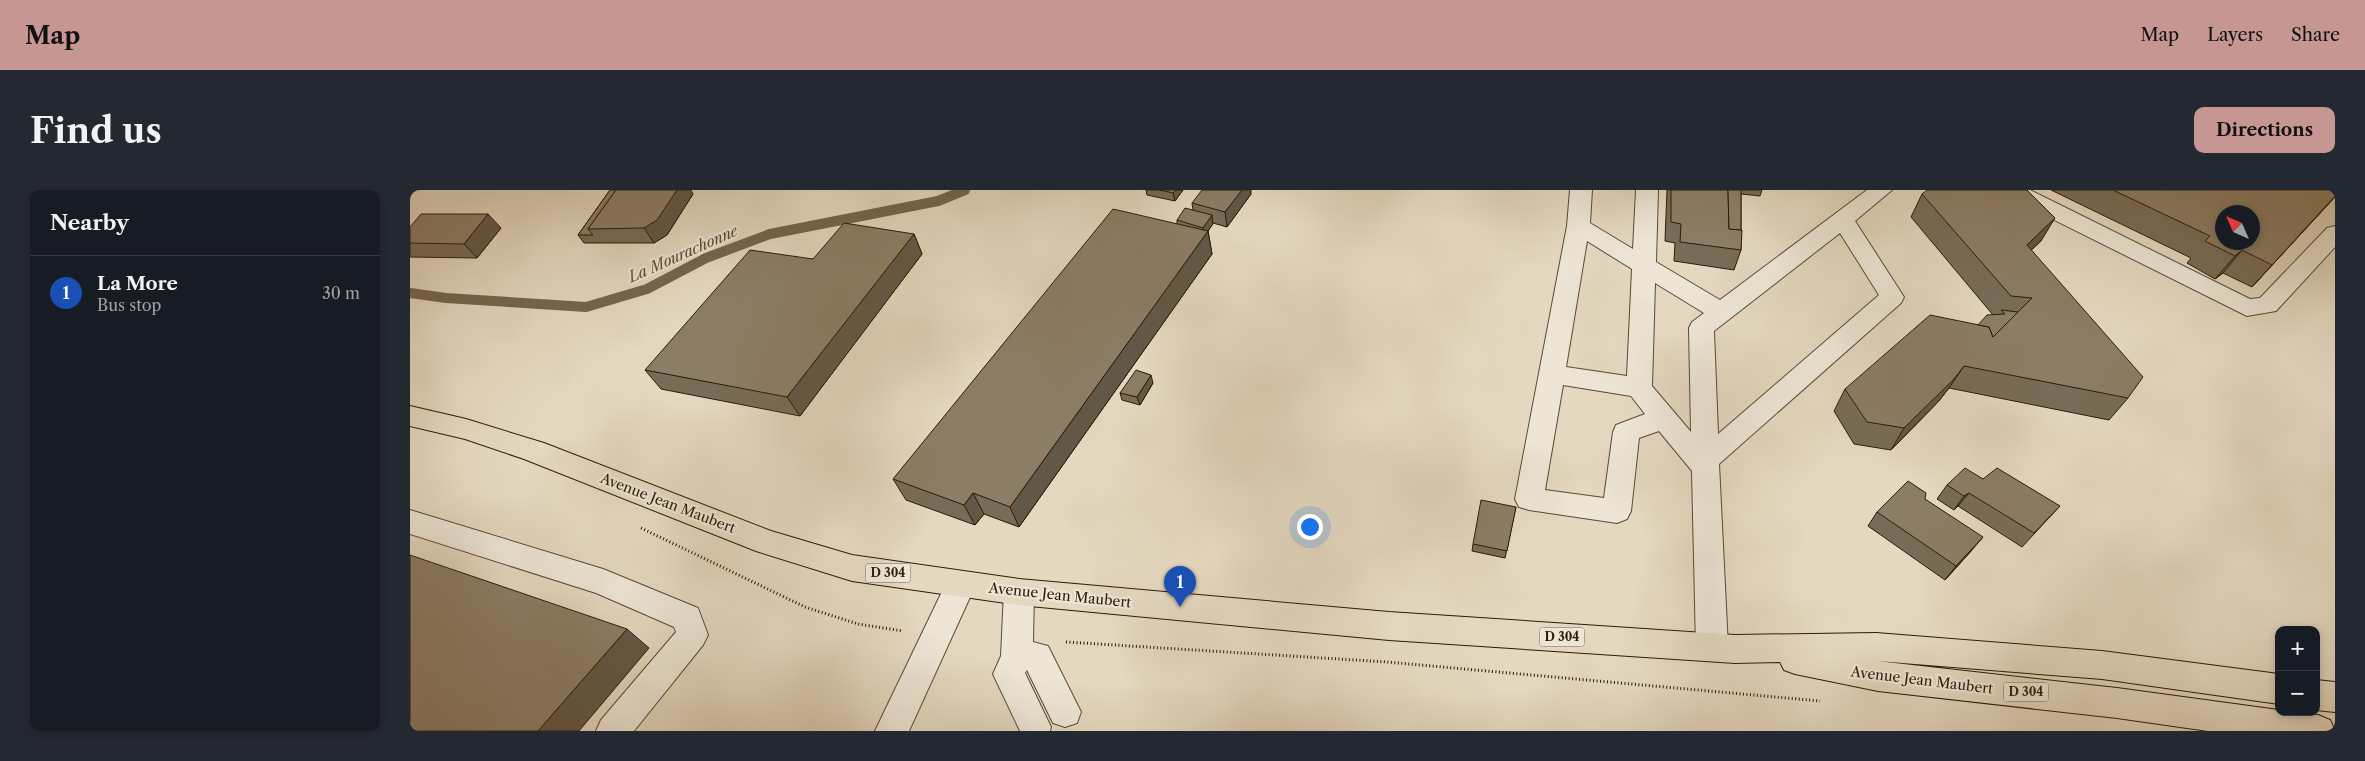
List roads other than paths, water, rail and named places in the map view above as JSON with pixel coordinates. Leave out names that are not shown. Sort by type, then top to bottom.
[{"type":"main road","name":"Avenue Jean Maubert","points":[[410,416],[466,429],[534,450],[766,542],[852,568],[961,584],[1019,592],[1389,626],[1724,648],[1876,647],[2102,665],[2275,689]]},
{"type":"main road","name":"Avenue Jean Maubert","points":[[1724,648],[1878,676],[2117,703],[2318,731]]},
{"type":"main road","points":[[2320,695],[2335,697]]},
{"type":"lane","points":[[1581,190],[1578,226],[1529,499],[1617,511],[1626,432],[1664,418]]},
{"type":"lane","points":[[1639,388],[1647,190]]},
{"type":"lane","points":[[1724,648],[1706,465],[1701,328],[1881,190]]},
{"type":"lane","points":[[2012,190],[2248,308],[2266,306],[2335,233]]},
{"type":"lane","points":[[1706,465],[1892,297],[1844,219]]},
{"type":"lane","points":[[1578,226],[1721,312]]},
{"type":"lane","points":[[1552,374],[1639,388],[1706,465]]},
{"type":"lane","points":[[410,522],[603,582],[687,618],[692,635],[613,731]]},
{"type":"lane","points":[[892,731],[961,584]]},
{"type":"lane","points":[[1019,592],[1017,656],[1009,674],[1035,727]]},
{"type":"lane","points":[[1017,656],[1037,656],[1065,712]]},
{"type":"waterway","name":"La Mourachonne","points":[[410,293],[446,298],[586,307],[647,289],[706,258],[770,234],[938,201],[965,190]]},
{"type":"place","name":"La More","points":[[1180,607]]}]
